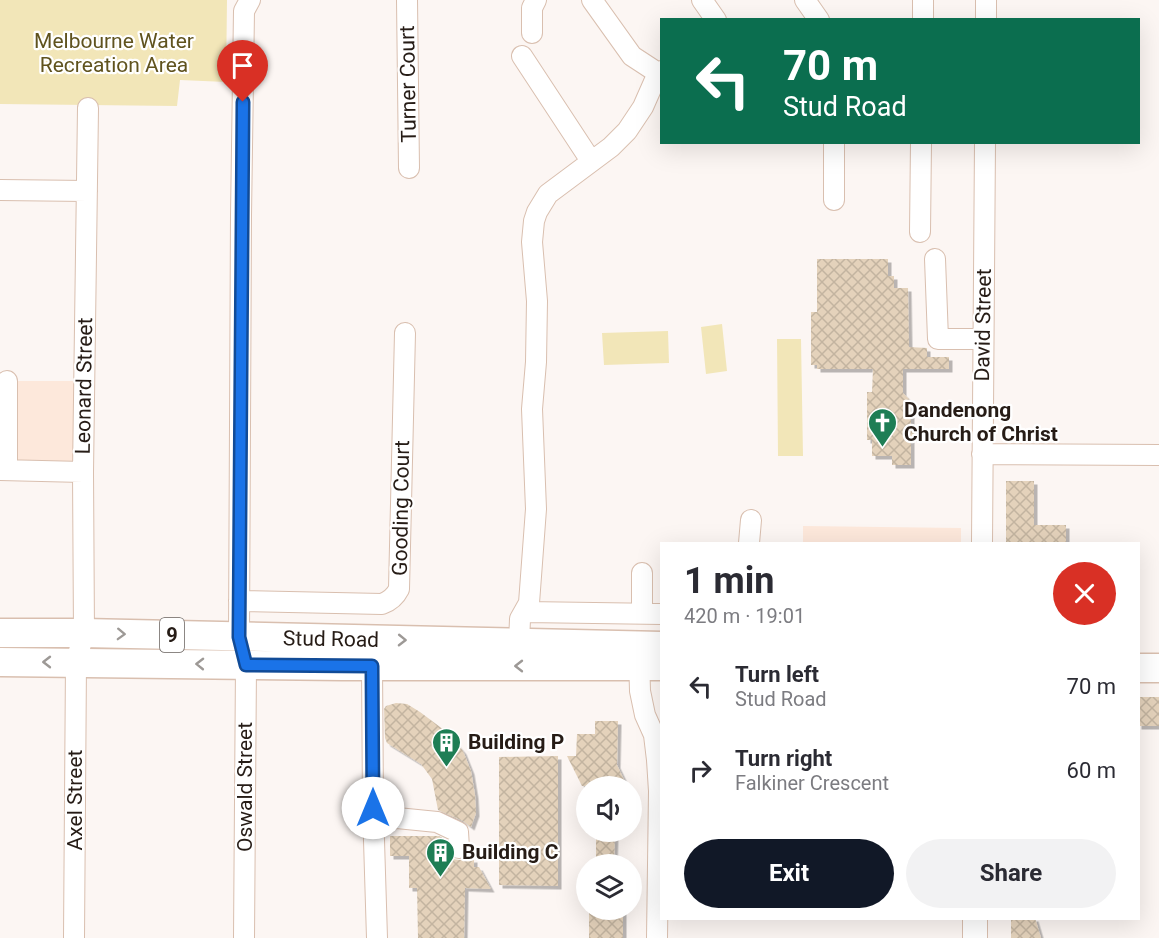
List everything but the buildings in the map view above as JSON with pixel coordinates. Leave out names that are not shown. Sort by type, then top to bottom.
[{"type":"highway","name":"Stud Road","points":[[0,633],[660,646]]},
{"type":"highway","name":"Oswald Street","points":[[239,637],[246,665]]},
{"type":"highway","name":"Stud Road","points":[[0,662],[650,666]]},
{"type":"highway","points":[[1140,668],[1159,668]]},
{"type":"main road","points":[[975,920],[975,938]]},
{"type":"street","points":[[239,637],[240,227],[244,11],[250,0]]},
{"type":"street","name":"Turner Court","points":[[407,0],[409,168]]},
{"type":"street","points":[[532,33],[532,8],[536,0]]},
{"type":"street","points":[[592,0],[632,56],[660,72],[632,125],[620,139],[548,194],[537,212],[532,231],[532,259],[537,301],[536,362],[532,409],[536,509],[529,603],[520,619],[527,643],[549,652],[635,652],[650,666],[641,699],[654,735],[657,760],[659,791],[657,938]]},
{"type":"street","points":[[702,0],[715,18]]},
{"type":"street","points":[[805,0],[818,18]]},
{"type":"street","points":[[986,0],[986,18]]},
{"type":"street","points":[[522,56],[591,161]]},
{"type":"street","name":"Leonard Street","points":[[76,662],[84,633],[83,472],[88,108]]},
{"type":"street","points":[[834,144],[834,200]]},
{"type":"street","points":[[920,232],[921,144]]},
{"type":"street","name":"David Street","points":[[982,542],[985,144]]},
{"type":"street","points":[[0,190],[87,190]]},
{"type":"street","points":[[935,259],[938,339],[983,339]]},
{"type":"street","name":"Gooding Court","points":[[239,601],[382,604],[396,594],[399,589],[405,333]]},
{"type":"street","points":[[7,381],[3,470],[83,472]]},
{"type":"street","points":[[982,454],[1159,455]]},
{"type":"street","points":[[749,542],[751,520]]},
{"type":"street","points":[[642,573],[642,613]]},
{"type":"street","points":[[526,612],[660,614]]},
{"type":"street","name":"Axel Street","points":[[74,938],[76,662]]},
{"type":"street","name":"Oswald Street","points":[[244,938],[246,665]]},
{"type":"street","points":[[372,666],[377,938]]},
{"type":"street","points":[[374,819],[397,818],[437,822],[458,832],[459,848]]},
{"type":"shaded area","points":[[3,381],[78,381],[77,456],[73,462],[3,463]]},
{"type":"shaded area","points":[[803,526],[961,528],[961,542],[803,542]]},
{"type":"green space","name":"Melbourne Water Recreation Area","points":[[0,0],[227,0],[226,82],[180,80],[177,106],[0,104]]},
{"type":"green space","points":[[722,324],[727,371],[706,374],[701,327]]},
{"type":"green space","points":[[668,331],[669,363],[604,365],[602,333]]},
{"type":"green space","points":[[777,339],[801,339],[803,456],[778,456]]},
{"type":"place","name":"Dandenong Church of Christ","points":[[883,448]]},
{"type":"place","name":"Building P","points":[[447,768]]},
{"type":"place","name":"Building C","points":[[441,878]]},
{"type":"route","points":[[243,102],[239,637],[246,665],[372,666],[373,808]]}]
